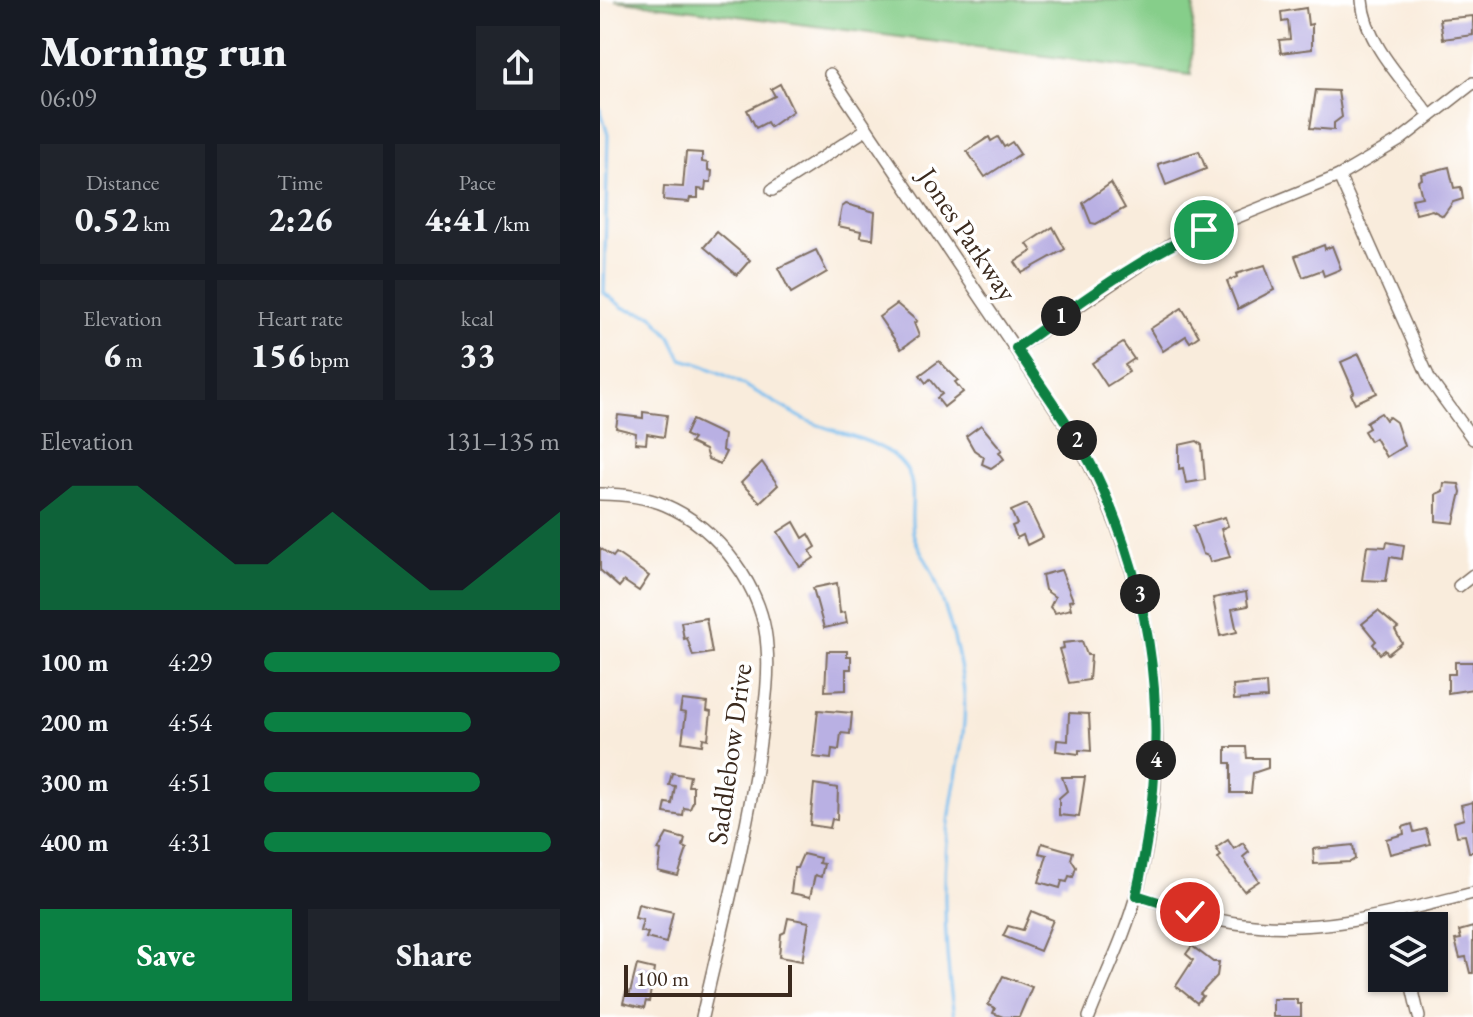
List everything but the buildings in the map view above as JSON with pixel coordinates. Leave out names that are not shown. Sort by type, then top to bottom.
[{"type":"street","points":[[1362,0],[1371,32],[1383,54],[1430,116]]},
{"type":"street","name":"Jones Parkway","points":[[830,74],[1076,439],[1101,485],[1127,553],[1149,634],[1155,679],[1155,780],[1149,836],[1136,895],[1089,1017]]},
{"type":"street","points":[[1016,348],[1171,244],[1339,176],[1400,140],[1473,83]]},
{"type":"street","points":[[772,190],[867,129]]},
{"type":"street","points":[[1339,176],[1430,380],[1473,439]]},
{"type":"street","name":"Saddlebow Drive","points":[[600,494],[621,494],[666,505],[702,529],[730,556],[753,593],[767,646],[765,701],[750,809],[702,1017]]},
{"type":"street","points":[[1459,586],[1473,575]]},
{"type":"street","points":[[1395,912],[1473,893]]},
{"type":"street","points":[[1136,895],[1240,924],[1288,928],[1330,925],[1368,917]]},
{"type":"street","points":[[1413,992],[1419,1017]]},
{"type":"green space","points":[[615,0],[1194,0],[1191,75]]},
{"type":"waterway","points":[[600,108],[608,135],[604,293],[624,308],[652,315],[671,337],[682,359],[730,378],[806,420],[884,449],[909,474],[914,536],[943,602],[956,647],[964,692],[963,733],[952,800],[945,881],[946,936],[954,1017]]},
{"type":"route","points":[[1190,912],[1136,895],[1149,836],[1155,780],[1157,723],[1149,634],[1140,593],[1101,485],[1076,439],[1016,348],[1117,277],[1171,244],[1204,230]]}]
